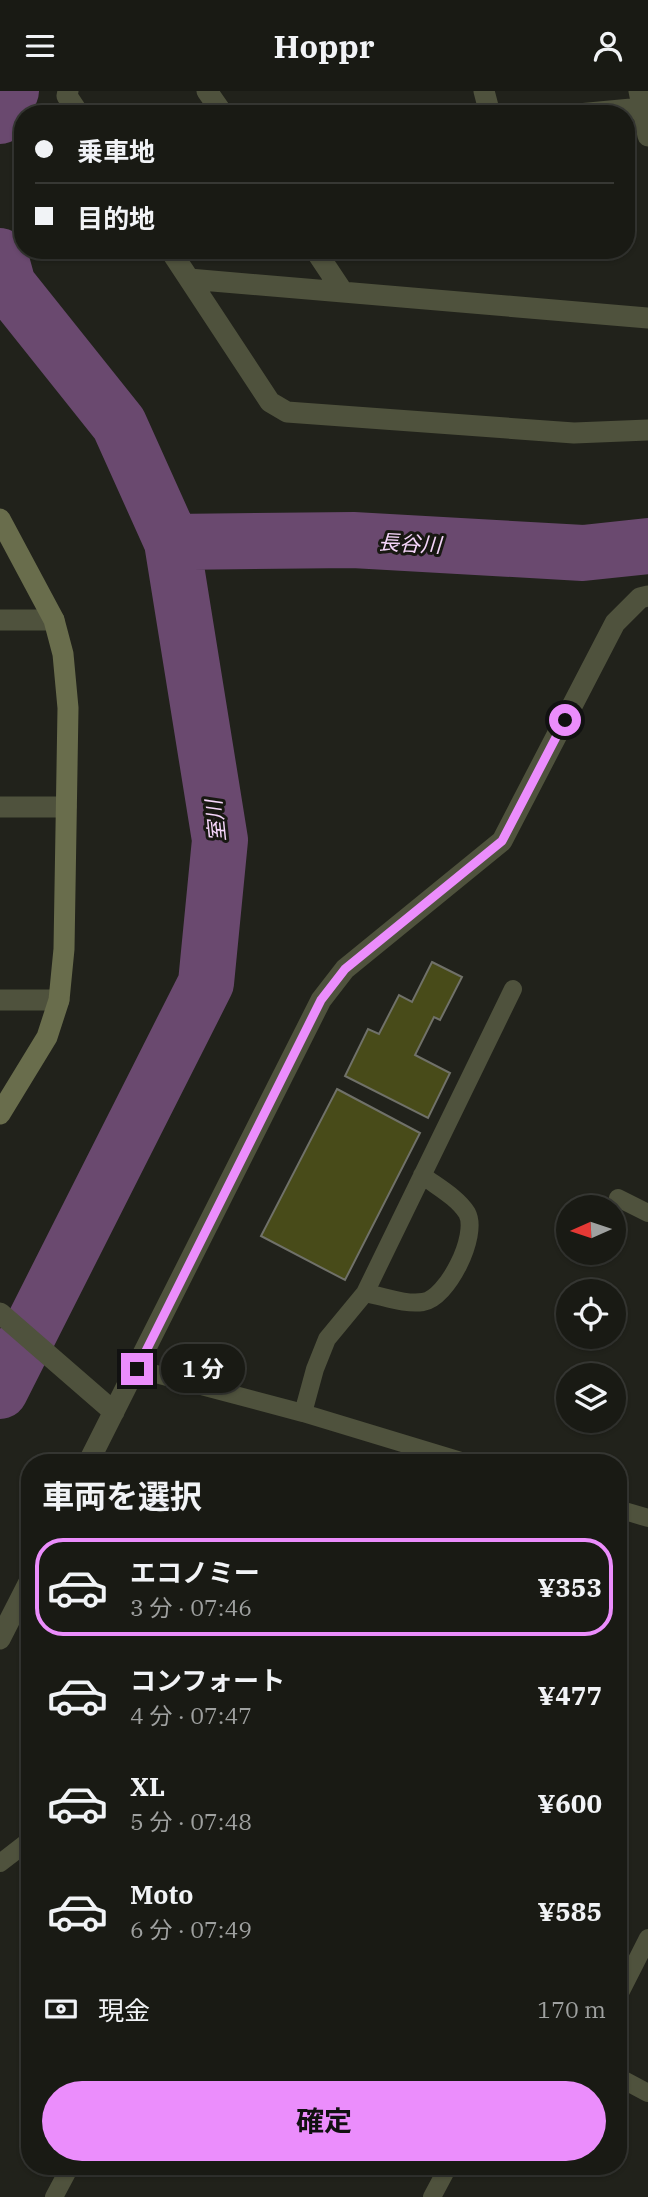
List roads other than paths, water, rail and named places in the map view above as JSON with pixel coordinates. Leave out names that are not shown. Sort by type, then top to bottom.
[{"type":"street","points":[[615,105],[640,99],[648,136]]},
{"type":"street","points":[[176,259],[270,402],[287,412],[574,433],[648,430]]},
{"type":"street","points":[[321,259],[343,292]]},
{"type":"street","points":[[189,279],[648,318]]},
{"type":"street","points":[[0,519],[54,620],[63,654],[68,708],[64,949],[59,1000],[47,1037],[0,1114]]},
{"type":"street","points":[[93,1454],[321,1000],[345,969],[502,841],[615,623],[640,598],[648,596]]},
{"type":"street","points":[[0,620],[54,620]]},
{"type":"street","points":[[0,807],[66,807]]},
{"type":"street","points":[[0,1000],[59,1000]]},
{"type":"street","points":[[0,1313],[114,1412]]},
{"type":"street","points":[[0,1639],[21,1598]]},
{"type":"lane","points":[[303,1413],[315,1369],[327,1339],[365,1293],[513,989]]},
{"type":"lane","points":[[365,1293],[406,1301],[433,1300],[442,1293],[469,1243],[468,1215],[458,1202],[422,1175]]},
{"type":"lane","points":[[626,1202],[648,1213]]},
{"type":"lane","points":[[137,1369],[303,1413],[438,1454]]},
{"type":"lane","points":[[627,1512],[648,1518]]},
{"type":"lane","points":[[0,1863],[21,1847]]},
{"type":"lane","points":[[627,1979],[648,1938]]},
{"type":"lane","points":[[627,2082],[648,2093]]},
{"type":"lane","points":[[54,2197],[66,2175]]},
{"type":"lane","points":[[432,2197],[444,2175]]},
{"type":"waterway","name":"室川","points":[[0,116],[11,91]]},
{"type":"waterway","name":"室川","points":[[0,256],[8,285],[119,424],[172,542],[220,840],[206,983],[0,1391]]},
{"type":"waterway","name":"長谷川","points":[[172,542],[353,540],[583,553],[648,546]]}]
